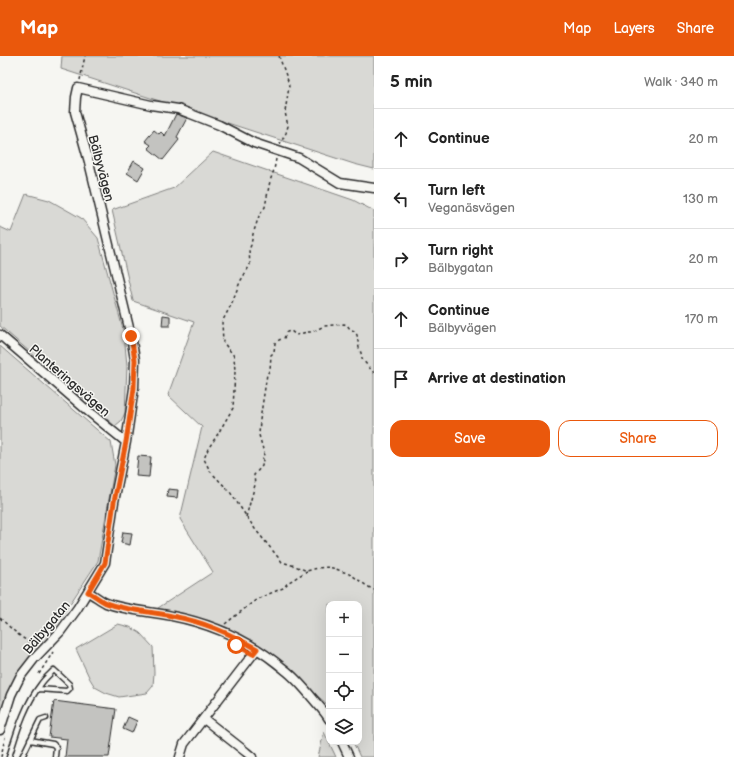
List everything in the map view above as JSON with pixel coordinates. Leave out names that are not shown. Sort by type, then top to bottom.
[{"type":"street","points":[[78,88],[152,105],[178,109],[219,125],[254,143],[299,158],[340,183],[374,188]]},
{"type":"street","name":"Bälbyvägen","points":[[78,88],[75,112],[89,162],[133,345],[135,360],[134,388],[105,563]]},
{"type":"street","name":"Planteringsvägen","points":[[0,335],[126,442]]},
{"type":"street","name":"Bälbygatan","points":[[3,733],[11,695],[20,677],[34,659],[60,632],[77,609],[105,563]]},
{"type":"street","points":[[88,592],[105,602],[133,610],[194,621],[219,629],[239,639],[257,649],[285,669],[301,684],[326,715]]},
{"type":"street","points":[[180,757],[184,744],[257,649]]},
{"type":"street","points":[[204,719],[252,757]]},
{"type":"street","points":[[343,745],[349,757]]},
{"type":"lane","points":[[9,757],[22,717],[38,689],[41,684],[54,670],[69,684],[70,688],[67,691],[38,689]]},
{"type":"lane","points":[[22,757],[40,720],[46,718]]},
{"type":"lane","points":[[30,740],[53,744],[56,747],[56,757]]},
{"type":"path","points":[[78,88],[85,56]]},
{"type":"path","points":[[279,56],[289,87],[285,112],[288,126],[277,151],[265,206],[259,216],[251,245],[248,250],[250,264],[222,322],[223,342],[234,356],[235,372],[233,408],[208,448],[204,459],[210,471],[230,492],[246,517],[282,562],[307,571]]},
{"type":"path","points":[[246,517],[255,485],[254,475],[262,466],[264,453],[259,434],[260,420],[267,374],[270,370],[271,355],[274,352],[275,343],[284,338],[288,332],[291,331],[296,335],[312,332],[324,326],[344,324],[357,334],[362,359],[374,373]]},
{"type":"path","points":[[219,629],[257,599],[283,588],[289,582],[307,571],[318,568],[328,567],[336,569],[351,575],[367,587],[374,590]]},
{"type":"path","points":[[0,618],[19,635],[30,642],[46,647]]},
{"type":"path","points":[[2,757],[3,733]]},
{"type":"shaded area","points":[[62,56],[374,56],[374,169],[354,164],[61,69]]},
{"type":"shaded area","points":[[213,152],[353,200],[374,211],[374,757],[360,757],[354,745],[362,745],[362,601],[326,601],[326,703],[261,646],[226,627],[189,616],[155,610],[213,572],[180,519],[202,427],[168,395],[194,322],[133,301],[112,210],[174,188]]},
{"type":"shaded area","points":[[26,194],[49,200],[81,218],[98,238],[124,333],[127,366],[125,413],[121,421],[115,426],[0,326],[0,227],[11,232]]},
{"type":"shaded area","points":[[0,346],[111,442],[115,465],[98,561],[0,712]]},
{"type":"shaded area","points":[[118,624],[130,627],[140,633],[153,647],[153,686],[147,693],[119,697],[106,693],[95,687],[76,649]]},
{"type":"shaded area","points":[[324,732],[326,736],[326,745],[330,745],[336,757],[318,757]]},
{"type":"building","points":[[176,114],[187,118],[177,137],[179,140],[163,160],[148,148],[151,145],[145,141],[154,130],[159,134],[161,132],[165,136]]},
{"type":"building","points":[[134,161],[145,168],[138,180],[127,173]]},
{"type":"building","points":[[163,315],[170,316],[170,326],[162,326]]},
{"type":"building","points":[[138,456],[151,457],[149,477],[136,476]]},
{"type":"building","points":[[168,489],[178,490],[177,498],[167,497]]},
{"type":"building","points":[[123,532],[132,533],[130,545],[121,543]]},
{"type":"building","points":[[54,701],[116,709],[109,757],[65,757],[67,739],[49,737]]},
{"type":"building","points":[[128,717],[137,721],[132,733],[123,729]]},
{"type":"route","points":[[131,336],[135,360],[134,388],[126,442],[114,502],[105,563],[88,592],[105,602],[133,610],[172,616],[219,629],[257,649],[253,654],[236,645]]}]
